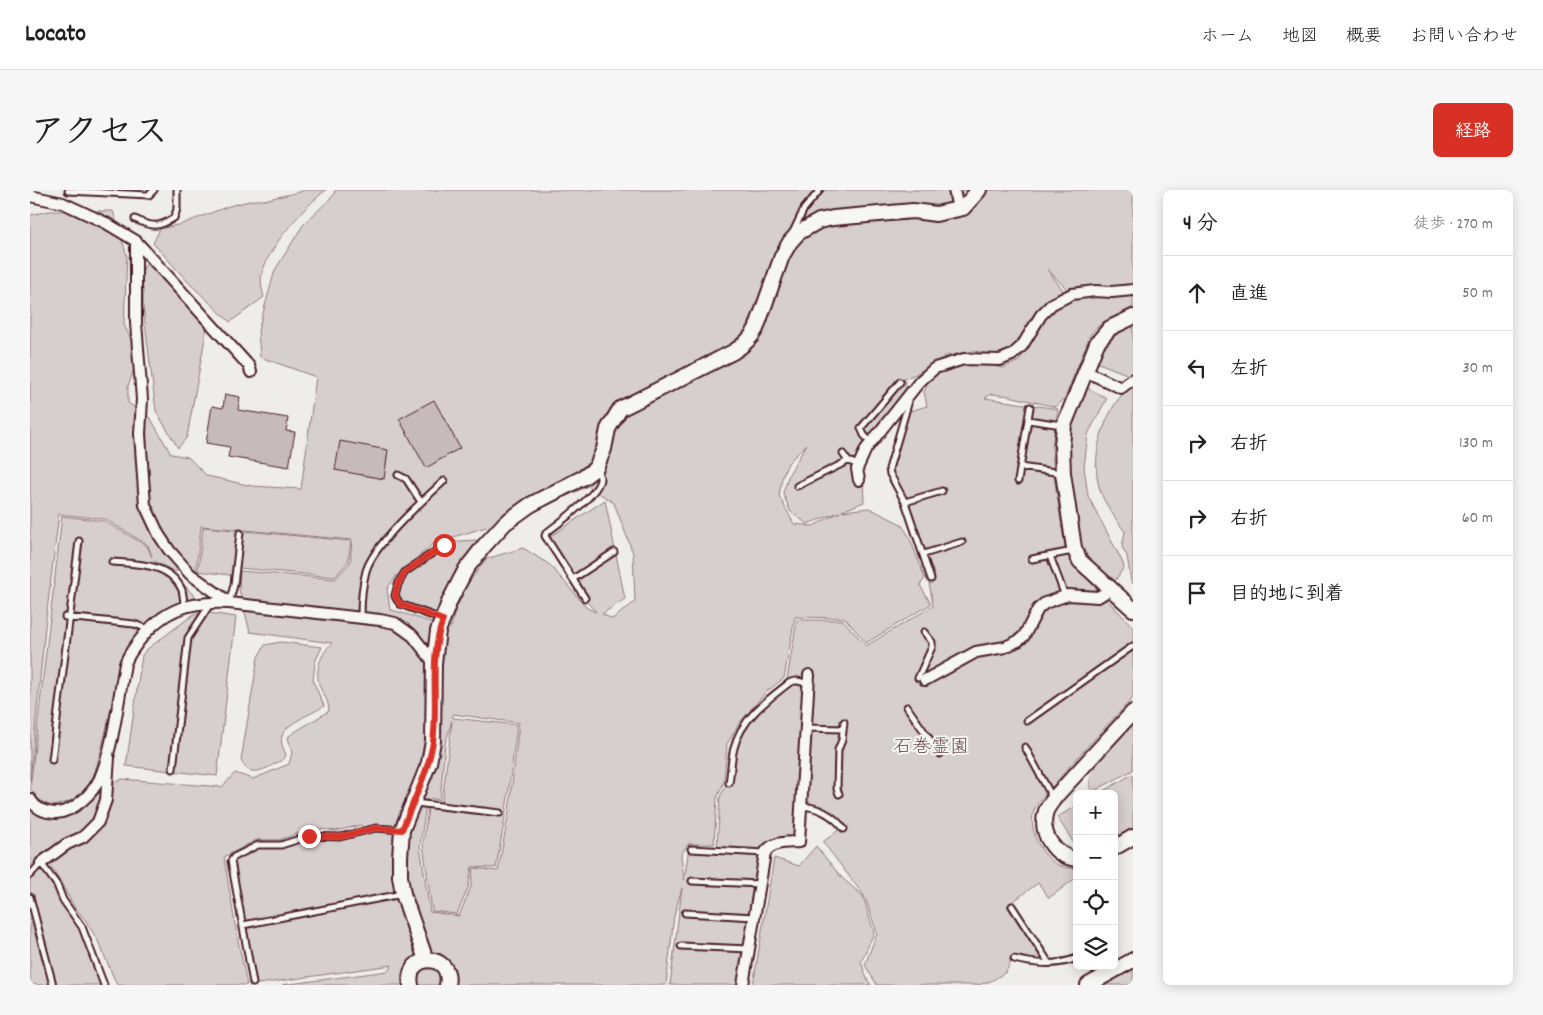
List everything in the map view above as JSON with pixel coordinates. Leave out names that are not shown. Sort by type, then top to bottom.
[{"type":"street","points":[[954,190],[958,209]]},
{"type":"street","points":[[426,960],[402,894],[400,876],[402,830],[429,763],[433,740],[434,663],[438,631],[450,600],[466,569],[505,524],[530,505],[584,477],[596,468],[604,450],[608,429],[620,409],[733,352],[744,346],[752,338],[782,256],[798,233],[819,220],[832,218],[913,211],[936,214],[963,208],[979,190]]},
{"type":"street","points":[[30,196],[63,202],[106,223],[136,241],[249,366],[251,372]]},
{"type":"street","points":[[136,241],[136,323],[142,399],[140,434],[145,505],[159,535],[169,550],[190,574],[229,602]]},
{"type":"street","points":[[859,480],[858,465],[862,456],[926,374],[935,368],[964,359],[1000,360],[1012,355],[1022,346],[1040,315],[1060,299],[1082,292],[1133,290]]},
{"type":"street","points":[[1133,317],[1110,328],[1097,343],[1064,425],[1062,445],[1063,473],[1075,550],[1080,560],[1133,609]]},
{"type":"street","points":[[1085,371],[1121,388],[1133,379]]},
{"type":"street","points":[[922,679],[976,652],[1005,647],[1018,640],[1024,636],[1038,610],[1046,603],[1065,596],[1098,597],[1111,589]]},
{"type":"street","points":[[30,799],[41,810],[60,813],[83,801],[99,779],[109,750],[125,664],[129,654],[148,629],[161,618],[184,606],[229,602],[361,617],[395,623],[413,636],[434,663]]},
{"type":"street","points":[[743,985],[765,853],[769,846],[800,842],[809,680]]},
{"type":"street","points":[[1073,859],[1067,858],[1056,851],[1047,838],[1044,823],[1046,809],[1133,712]]},
{"type":"street","points":[[41,863],[67,844],[83,837],[98,822],[106,800],[110,766],[109,750]]},
{"type":"street","points":[[1118,846],[1133,837]]},
{"type":"street","points":[[411,985],[410,975],[412,970],[420,962],[426,960],[438,962],[443,966],[448,976],[447,985]]},
{"type":"street","points":[[1118,965],[1133,960]]},
{"type":"street","points":[[1088,985],[1107,970]]},
{"type":"lane","points":[[68,191],[149,196],[154,190]]},
{"type":"lane","points":[[135,219],[153,226],[161,226],[174,218],[177,209],[177,190]]},
{"type":"lane","points":[[790,242],[795,224],[804,209],[820,190]]},
{"type":"lane","points":[[871,443],[861,428],[900,382]]},
{"type":"lane","points":[[907,396],[908,404],[889,469],[905,502],[931,579]]},
{"type":"lane","points":[[1018,480],[1030,407]]},
{"type":"lane","points":[[1028,420],[1064,425]]},
{"type":"lane","points":[[843,454],[848,460],[858,465]]},
{"type":"lane","points":[[797,486],[848,460]]},
{"type":"lane","points":[[1020,467],[1063,473]]},
{"type":"lane","points":[[585,598],[545,536],[546,533],[591,494],[599,484],[600,477],[596,468]]},
{"type":"lane","points":[[398,475],[406,479],[421,502]]},
{"type":"lane","points":[[361,617],[361,600],[366,570],[376,552],[421,502],[444,481]]},
{"type":"lane","points":[[905,502],[942,491]]},
{"type":"lane","points":[[229,602],[234,586],[240,533]]},
{"type":"lane","points":[[52,760],[78,540]]},
{"type":"lane","points":[[924,554],[962,542]]},
{"type":"lane","points":[[443,620],[400,604],[395,596],[398,584],[405,572],[444,545]]},
{"type":"lane","points":[[1032,559],[1075,550]]},
{"type":"lane","points":[[573,579],[614,552]]},
{"type":"lane","points":[[1050,556],[1065,596]]},
{"type":"lane","points":[[112,562],[154,567],[170,575],[182,591],[184,606]]},
{"type":"lane","points":[[172,769],[188,638],[211,603]]},
{"type":"lane","points":[[68,617],[134,624],[148,629]]},
{"type":"lane","points":[[922,679],[932,648],[932,642],[924,632]]},
{"type":"lane","points":[[1027,721],[1133,646]]},
{"type":"lane","points":[[730,784],[734,747],[745,724],[765,702],[789,682],[809,680]]},
{"type":"lane","points":[[907,707],[940,754]]},
{"type":"lane","points":[[839,794],[837,789],[838,750],[844,722]]},
{"type":"lane","points":[[806,728],[843,729]]},
{"type":"lane","points":[[1025,747],[1053,799]]},
{"type":"lane","points":[[412,803],[500,813]]},
{"type":"lane","points":[[802,806],[814,807],[826,813],[837,820],[844,829]]},
{"type":"lane","points":[[253,983],[231,861],[234,857],[258,845],[281,845],[309,836],[340,837],[376,828],[402,830]]},
{"type":"lane","points":[[691,849],[765,853]]},
{"type":"lane","points":[[30,875],[41,863],[57,884],[63,900],[82,928],[104,985]]},
{"type":"lane","points":[[692,881],[760,884]]},
{"type":"lane","points":[[242,924],[402,894]]},
{"type":"lane","points":[[30,897],[54,985]]},
{"type":"lane","points":[[1012,906],[1049,963]]},
{"type":"lane","points":[[685,913],[755,917]]},
{"type":"lane","points":[[682,946],[749,948]]},
{"type":"lane","points":[[1014,959],[1031,963],[1068,962],[1073,960]]},
{"type":"green space","points":[[303,190],[326,190],[288,228],[271,252],[261,277],[264,297],[230,322],[189,283],[153,243],[160,229],[182,224],[229,206],[253,200],[264,200]]},
{"type":"green space","name":"石巻霊園","points":[[335,190],[1133,190],[1133,307],[1103,322],[1091,333],[1065,398],[1056,407],[1009,396],[991,394],[985,398],[1058,409],[1052,446],[1054,476],[1065,547],[1070,561],[1133,627],[1133,698],[1044,795],[1033,814],[1034,833],[1046,855],[1057,864],[1073,868],[1073,880],[1049,898],[1038,883],[1007,906],[1039,955],[1034,960],[1013,956],[1006,972],[991,981],[978,985],[877,985],[865,965],[877,933],[865,897],[823,842],[840,829],[821,813],[805,809],[803,845],[777,847],[769,853],[747,985],[670,985],[682,888],[674,916],[666,985],[282,985],[388,971],[392,965],[251,985],[228,860],[232,855],[257,843],[284,842],[306,834],[326,833],[338,835],[364,828],[361,825],[336,831],[313,828],[279,840],[256,840],[224,857],[247,985],[117,985],[98,941],[86,921],[73,905],[43,853],[30,867],[30,809],[45,818],[65,818],[84,808],[101,791],[122,779],[222,787],[235,773],[253,779],[289,764],[292,753],[288,737],[329,711],[319,684],[318,667],[322,657],[332,643],[250,632],[239,589],[240,571],[335,579],[350,563],[352,540],[201,526],[196,571],[173,571],[154,561],[176,576],[197,599],[172,606],[165,610],[136,636],[125,650],[120,663],[99,757],[89,785],[84,792],[73,800],[56,805],[47,804],[36,796],[30,788],[62,516],[104,521],[147,546],[152,557],[148,545],[105,519],[59,514],[45,627],[30,781],[30,215],[49,211],[113,211],[127,256],[124,325],[139,355],[128,386],[128,403],[151,419],[171,454],[188,457],[207,476],[252,486],[301,489],[316,377],[260,357],[258,331],[275,270],[303,225],[334,195]],"holes":[[[1047,269],[1066,288],[1061,305],[1047,317],[1019,361],[1002,368],[981,363],[962,362],[940,369],[929,378],[924,392],[927,406],[903,413],[886,473],[916,538],[933,606],[866,646],[843,620],[797,620],[787,679],[758,704],[743,723],[731,747],[727,784],[720,797],[717,848],[689,847],[684,880],[681,855],[688,844],[714,844],[717,798],[724,782],[727,744],[740,722],[766,692],[784,678],[795,617],[845,618],[866,643],[931,604],[920,585],[925,578],[909,536],[901,524],[869,508],[842,511],[864,502],[863,480],[854,482],[856,458],[874,429],[907,389],[904,379],[946,356],[974,351],[991,354],[1005,353],[1017,346],[1046,304],[1063,290]],[[807,444],[789,474],[783,493],[790,511],[807,524],[840,512],[813,526],[794,524],[779,496],[782,478],[788,463]],[[588,486],[614,503],[633,553],[635,602],[612,619],[602,614],[625,599],[605,500],[545,540],[586,601],[596,612],[587,608],[550,565],[523,548],[486,559],[467,585],[455,611],[451,627],[390,610],[387,589],[396,576],[434,543],[529,514]],[[453,714],[519,723],[509,811],[498,871],[473,868],[471,887],[459,916],[430,912],[420,846],[427,798],[440,800],[445,744],[452,721],[442,802],[429,801],[423,844],[432,911],[457,914],[468,888],[472,867],[496,868],[506,811],[517,725],[453,718]]]},
{"type":"green space","points":[[148,260],[169,287],[207,327],[187,437],[178,448],[156,411],[143,307],[143,289],[139,277]]},
{"type":"green space","points":[[1133,326],[1133,374],[1129,375],[1096,362],[1107,340]]},
{"type":"green space","points":[[1133,384],[1133,584],[1127,556],[1122,547],[1125,532],[1103,498],[1096,470],[1098,446],[1106,422],[1117,401]]},
{"type":"green space","points":[[1085,387],[1107,398],[1088,434],[1084,467],[1088,496],[1124,567],[1113,584],[1092,564],[1080,549],[1067,468],[1069,434],[1074,414]]},
{"type":"green space","points":[[203,527],[351,541],[348,562],[335,577],[239,568],[238,576],[198,571]]},
{"type":"green space","points":[[477,540],[461,565],[433,621],[404,610],[393,602],[391,594],[397,579],[442,542]]},
{"type":"green space","points":[[209,613],[236,617],[217,776],[126,766],[142,655],[194,614]]},
{"type":"green space","points":[[281,642],[322,647],[315,662],[313,681],[324,706],[294,723],[284,732],[282,746],[286,755],[284,759],[260,770],[249,770],[241,760],[258,657],[265,645]]},
{"type":"green space","points":[[1133,723],[1133,770],[1096,790],[1091,790],[1090,785],[1094,768],[1106,751]]},
{"type":"green space","points":[[1133,774],[1133,829],[1118,837],[1118,790],[1105,790]]},
{"type":"green space","points":[[1073,808],[1073,842],[1057,817]]},
{"type":"green space","points":[[816,846],[842,878],[863,896],[874,933],[861,962],[871,985],[753,985],[774,858],[799,866]]},
{"type":"green space","points":[[48,868],[69,906],[85,927],[107,985],[51,985],[30,907],[30,873]]},
{"type":"green space","points":[[30,918],[50,985],[30,985]]},
{"type":"green space","points":[[1133,965],[1133,985],[1102,985]]},
{"type":"building","points":[[225,394],[240,397],[238,410],[288,418],[286,431],[295,432],[289,467],[228,457],[230,447],[206,443],[212,406],[223,408]]},
{"type":"building","points":[[434,400],[460,448],[426,468],[399,419]]},
{"type":"building","points":[[340,441],[388,450],[384,479],[335,470]]},
{"type":"route","points":[[309,836],[340,837],[376,828],[402,830],[429,763],[433,740],[434,663],[438,631],[443,620],[400,604],[395,596],[398,584],[405,572],[444,545]]}]
